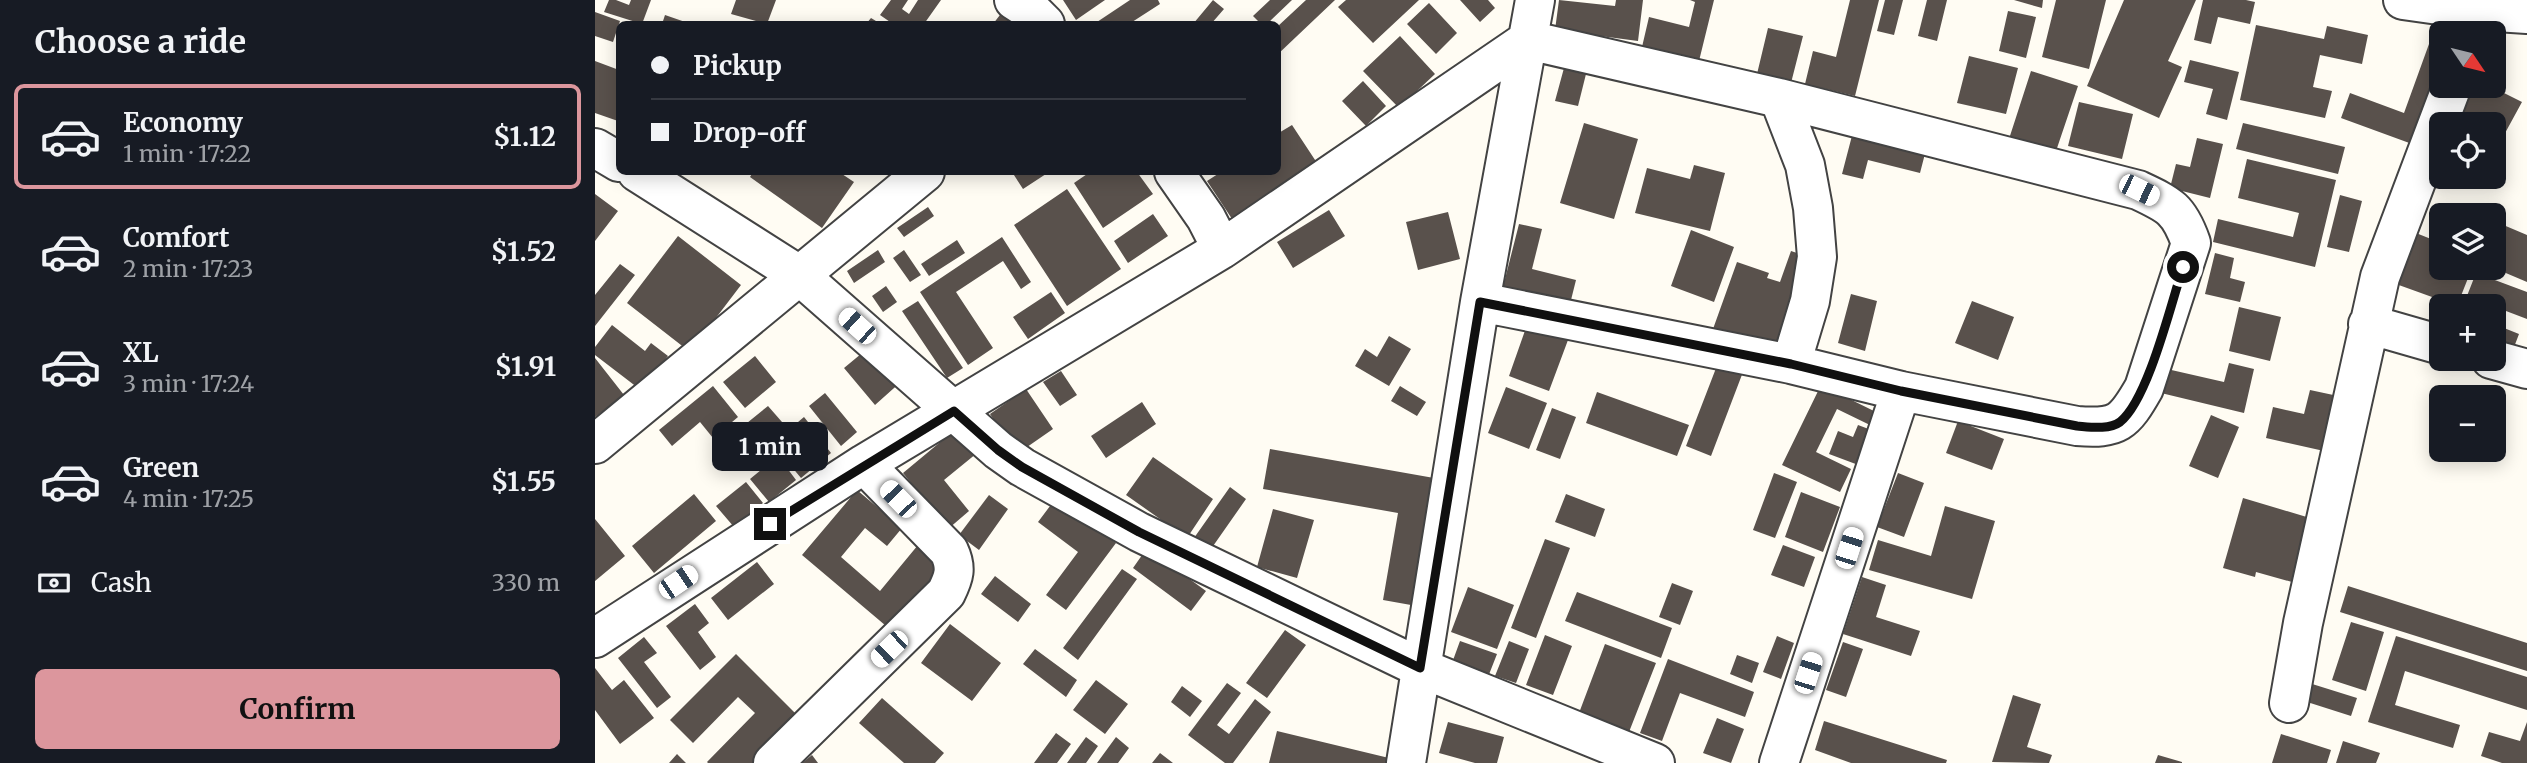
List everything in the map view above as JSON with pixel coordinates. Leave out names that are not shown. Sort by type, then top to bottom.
[{"type":"street","points":[[1014,0],[1042,21]]},
{"type":"street","points":[[1406,763],[1480,302],[1535,0]]},
{"type":"street","points":[[2403,0],[2473,21]]},
{"type":"street","points":[[2482,21],[2527,14]]},
{"type":"street","points":[[595,638],[864,464],[1222,249],[1528,40],[1779,98],[2139,190],[2167,203],[2183,220],[2191,243],[2144,388],[2133,407],[2118,423],[2101,428],[2077,426],[1901,391],[1791,364],[1480,302]]},
{"type":"street","points":[[1779,98],[1805,164],[1813,208],[1817,257],[1810,301],[1791,364]]},
{"type":"street","points":[[2289,703],[2303,623],[2368,324],[2385,264],[2447,98]]},
{"type":"street","points":[[595,148],[616,160]]},
{"type":"street","points":[[642,175],[799,275],[998,450],[1022,467],[1139,532],[1420,668],[1655,763]]},
{"type":"street","points":[[595,444],[921,175]]},
{"type":"street","points":[[1176,175],[1206,218],[1222,249]]},
{"type":"street","points":[[2368,324],[2429,342]]},
{"type":"street","points":[[2506,363],[2527,369]]},
{"type":"street","points":[[1779,763],[1901,391]]},
{"type":"street","points":[[773,763],[946,593],[954,578],[955,564],[949,551],[864,464]]},
{"type":"building","points":[[609,0],[629,5],[631,0],[651,0],[643,21],[632,21],[604,12]]},
{"type":"building","points":[[736,0],[776,0],[768,21],[756,21],[731,14]]},
{"type":"building","points":[[891,0],[908,0],[902,9],[909,14],[918,0],[941,0],[926,21],[889,21],[880,15]]},
{"type":"building","points":[[1063,0],[1105,0],[1076,20]]},
{"type":"building","points":[[1130,0],[1158,0],[1160,4],[1134,21],[1098,21]]},
{"type":"building","points":[[1213,0],[1224,9],[1214,21],[1196,21]]},
{"type":"building","points":[[1270,0],[1292,0],[1270,21],[1258,21],[1253,16]]},
{"type":"building","points":[[1306,0],[1335,0],[1281,51],[1281,23]]},
{"type":"building","points":[[1346,0],[1419,0],[1373,43],[1338,7]]},
{"type":"building","points":[[1460,0],[1488,0],[1495,8],[1480,22]]},
{"type":"building","points":[[1559,0],[1615,6],[1616,0],[1643,0],[1638,41],[1555,30]]},
{"type":"building","points":[[1690,0],[1714,0],[1699,61],[1642,47],[1649,17],[1689,27],[1695,2]]},
{"type":"building","points":[[1850,0],[1879,0],[1855,96],[1805,84],[1813,51],[1836,57]]},
{"type":"building","points":[[1885,0],[1903,0],[1894,35],[1877,31]]},
{"type":"building","points":[[1927,0],[1947,0],[1937,41],[1918,36]]},
{"type":"building","points":[[2014,0],[2043,0],[2042,8]]},
{"type":"building","points":[[2056,0],[2106,0],[2089,69],[2042,57]]},
{"type":"building","points":[[2124,0],[2196,0],[2168,61],[2182,67],[2159,118],[2087,86]]},
{"type":"building","points":[[2203,0],[2255,2],[2250,24],[2218,17],[2211,44],[2194,40]]},
{"type":"building","points":[[1429,3],[1457,33],[1436,54],[1407,24]]},
{"type":"building","points":[[1003,11],[1018,21],[995,21]]},
{"type":"building","points":[[2008,11],[2036,17],[2026,58],[1999,51]]},
{"type":"building","points":[[595,12],[620,21],[616,21],[613,42],[595,36]]},
{"type":"building","points":[[665,15],[682,21],[663,21]]},
{"type":"building","points":[[2256,25],[2324,39],[2327,26],[2368,35],[2362,64],[2320,55],[2313,87],[2332,91],[2325,118],[2240,100]]},
{"type":"building","points":[[1768,28],[1803,36],[1791,83],[1757,74]]},
{"type":"building","points":[[1400,36],[1435,74],[1399,108],[1363,71]]},
{"type":"building","points":[[2429,44],[2429,98],[2438,98],[2433,112],[2429,112],[2429,127],[2423,148],[2341,118],[2350,93],[2404,113]]},
{"type":"building","points":[[1969,56],[2018,68],[2006,114],[1957,103]]},
{"type":"building","points":[[2190,60],[2239,72],[2227,120],[2206,114],[2213,89],[2184,82]]},
{"type":"building","points":[[595,61],[616,69],[616,120],[595,113]]},
{"type":"building","points":[[1564,68],[1586,74],[1578,106],[1555,101]]},
{"type":"building","points":[[2031,71],[2078,86],[2054,157],[2008,142]]},
{"type":"building","points":[[1363,81],[1386,106],[1366,126],[1342,101]]},
{"type":"building","points":[[2506,94],[2522,102],[2506,131],[2506,112],[2461,111],[2468,98],[2506,98]]},
{"type":"building","points":[[2079,102],[2133,114],[2122,159],[2068,146]]},
{"type":"building","points":[[1584,123],[1638,139],[1614,219],[1560,203]]},
{"type":"building","points":[[2243,123],[2345,147],[2338,174],[2236,149]]},
{"type":"building","points":[[1292,125],[1319,166],[1234,222],[1207,181],[1216,175],[1281,175],[1281,132]]},
{"type":"building","points":[[1854,128],[1927,146],[1920,173],[1868,160],[1863,179],[1842,174]]},
{"type":"building","points":[[2197,138],[2223,144],[2210,198],[2170,188],[2176,164],[2190,167]]},
{"type":"building","points":[[2247,159],[2336,180],[2315,267],[2213,242],[2218,219],[2293,237],[2299,213],[2238,198]]},
{"type":"building","points":[[1694,165],[1725,173],[1710,231],[1635,213],[1647,168],[1690,179]]},
{"type":"building","points":[[844,175],[854,182],[822,228],[750,177]]},
{"type":"building","points":[[1014,175],[1044,175],[1023,189]]},
{"type":"building","points":[[1086,175],[1139,175],[1153,194],[1103,228],[1074,183]]},
{"type":"building","points":[[1067,189],[1121,269],[1067,306],[1014,225]]},
{"type":"building","points":[[595,194],[618,211],[595,241]]},
{"type":"building","points":[[2340,195],[2362,201],[2349,252],[2327,247]]},
{"type":"building","points":[[928,207],[934,216],[904,237],[897,228]]},
{"type":"building","points":[[1329,210],[1345,236],[1293,268],[1277,242]]},
{"type":"building","points":[[1448,212],[1460,259],[1418,270],[1406,222]]},
{"type":"building","points":[[1153,214],[1168,236],[1128,263],[1114,241]]},
{"type":"building","points":[[1519,224],[1542,229],[1532,269],[1576,280],[1570,304],[1503,287]]},
{"type":"building","points":[[2506,226],[2527,235],[2527,282],[2506,273]]},
{"type":"building","points":[[1691,230],[1734,247],[1714,302],[1671,286]]},
{"type":"building","points":[[2416,233],[2429,238],[2429,280],[2467,280],[2462,294],[2429,296],[2396,284]]},
{"type":"building","points":[[678,236],[741,285],[690,352],[627,303]]},
{"type":"building","points":[[1002,237],[1031,282],[1021,289],[1003,261],[956,292],[993,348],[968,365],[920,292]]},
{"type":"building","points":[[957,240],[965,253],[929,276],[921,264]]},
{"type":"building","points":[[878,250],[885,262],[854,283],[847,271]]},
{"type":"building","points":[[904,250],[921,275],[910,282],[893,258]]},
{"type":"building","points":[[1791,251],[1809,257],[1776,351],[1713,329],[1737,262],[1769,273],[1767,278],[1780,282]]},
{"type":"building","points":[[2215,253],[2234,258],[2230,278],[2245,282],[2240,302],[2205,294]]},
{"type":"building","points":[[620,264],[635,275],[595,326],[595,295]]},
{"type":"building","points":[[2473,280],[2495,280],[2527,292],[2527,319],[2506,311],[2506,294],[2468,294]]},
{"type":"building","points":[[886,286],[897,302],[883,312],[872,296]]},
{"type":"building","points":[[1051,292],[1065,313],[1028,339],[1013,317]]},
{"type":"building","points":[[1851,294],[1877,301],[1865,351],[1838,343]]},
{"type":"building","points":[[918,301],[963,368],[947,378],[902,311]]},
{"type":"building","points":[[1972,301],[2014,317],[1998,360],[1955,343]]},
{"type":"building","points":[[2239,307],[2281,317],[2270,361],[2229,351]]},
{"type":"building","points":[[612,325],[645,351],[651,343],[668,356],[642,391],[595,355],[595,347]]},
{"type":"building","points":[[1527,325],[1568,340],[1549,391],[1509,376]]},
{"type":"building","points":[[2506,329],[2519,334],[2511,355],[2506,353]]},
{"type":"building","points":[[1389,336],[1411,349],[1389,386],[1355,366],[1365,349],[1377,357]]},
{"type":"building","points":[[873,344],[903,380],[875,405],[844,368]]},
{"type":"building","points":[[755,356],[776,382],[745,408],[723,382]]},
{"type":"building","points":[[595,358],[624,395],[595,417]]},
{"type":"building","points":[[1718,363],[1743,372],[1711,456],[1686,446]]},
{"type":"building","points":[[2229,363],[2254,369],[2244,413],[2161,393],[2167,369],[2224,382]]},
{"type":"building","points":[[1061,371],[1077,395],[1060,406],[1043,382]]},
{"type":"building","points":[[1821,385],[1878,413],[1872,426],[1837,409],[1816,452],[1851,469],[1840,492],[1782,465]]},
{"type":"building","points":[[713,386],[738,417],[713,438],[700,422],[672,446],[659,430]]},
{"type":"building","points":[[1400,386],[1426,402],[1417,416],[1391,401]]},
{"type":"building","points":[[1506,387],[1547,403],[1529,449],[1488,433]]},
{"type":"building","points":[[1026,389],[1053,429],[1017,454],[990,414]]},
{"type":"building","points":[[2310,390],[2338,396],[2324,451],[2266,438],[2273,407],[2304,414]]},
{"type":"building","points":[[1597,392],[1689,425],[1677,456],[1586,423]]},
{"type":"building","points":[[825,393],[857,432],[841,446],[809,406]]},
{"type":"building","points":[[1142,402],[1156,424],[1106,458],[1091,436]]},
{"type":"building","points":[[768,406],[782,422],[740,456],[726,440]]},
{"type":"building","points":[[1552,408],[1576,417],[1560,459],[1536,450]]},
{"type":"building","points":[[2211,415],[2239,427],[2218,478],[2189,466]]},
{"type":"building","points":[[804,417],[812,427],[782,452],[774,442]]},
{"type":"building","points":[[1958,421],[2004,439],[1992,470],[1946,453]]},
{"type":"building","points":[[962,424],[982,449],[944,480],[969,511],[948,529],[903,473]]},
{"type":"building","points":[[1858,425],[1874,431],[1861,466],[1829,454],[1838,431],[1853,437]]},
{"type":"building","points":[[817,435],[831,453],[801,478],[786,460]]},
{"type":"building","points":[[1270,449],[1434,478],[1411,605],[1383,600],[1398,513],[1263,489]]},
{"type":"building","points":[[778,456],[796,480],[769,502],[750,479]]},
{"type":"building","points":[[1153,457],[1213,499],[1187,538],[1126,495]]},
{"type":"building","points":[[1774,473],[1797,482],[1775,538],[1753,530]]},
{"type":"building","points":[[1898,473],[1924,483],[1904,537],[1877,527]]},
{"type":"building","points":[[746,482],[763,503],[734,527],[716,506]]},
{"type":"building","points":[[1230,487],[1246,499],[1211,549],[1194,538]]},
{"type":"building","points":[[857,490],[902,528],[887,546],[865,528],[841,557],[880,591],[918,545],[945,568],[892,631],[802,555]]},
{"type":"building","points":[[1801,492],[1840,507],[1823,552],[1785,537]]},
{"type":"building","points":[[694,494],[716,521],[654,573],[632,546]]},
{"type":"building","points":[[1566,494],[1605,509],[1595,537],[1555,522]]},
{"type":"building","points":[[989,495],[1008,509],[979,550],[959,535]]},
{"type":"building","points":[[1056,498],[1116,543],[1066,610],[1046,595],[1078,552],[1038,522]]},
{"type":"building","points":[[2243,498],[2310,518],[2292,582],[2256,572],[2255,577],[2223,568]]},
{"type":"building","points":[[1945,506],[1995,521],[1972,599],[1869,570],[1878,540],[1931,556]]},
{"type":"building","points":[[1273,509],[1314,520],[1297,578],[1257,567]]},
{"type":"building","points":[[595,519],[625,556],[595,581]]},
{"type":"building","points":[[1545,539],[1570,548],[1536,638],[1511,628]]},
{"type":"building","points":[[1783,545],[1815,557],[1804,587],[1771,575]]},
{"type":"building","points":[[1147,548],[1206,591],[1191,611],[1133,568]]},
{"type":"building","points":[[757,562],[774,584],[728,620],[711,598]]},
{"type":"building","points":[[1122,569],[1137,579],[1078,660],[1063,648]]},
{"type":"building","points":[[995,576],[1031,604],[1018,622],[981,594]]},
{"type":"building","points":[[1862,577],[1886,585],[1876,617],[1920,631],[1911,656],[1843,634]]},
{"type":"building","points":[[1672,583],[1693,591],[1680,625],[1659,617]]},
{"type":"building","points":[[2348,586],[2527,643],[2527,671],[2340,612]]},
{"type":"building","points":[[1468,587],[1514,605],[1497,649],[1451,632]]},
{"type":"building","points":[[1577,592],[1672,628],[1661,658],[1565,621]]},
{"type":"building","points":[[695,604],[709,623],[698,632],[716,657],[700,670],[666,626]]},
{"type":"building","points":[[2351,622],[2384,632],[2366,691],[2332,680]]},
{"type":"building","points":[[950,624],[1001,663],[972,701],[921,663]]},
{"type":"building","points":[[1285,630],[1306,645],[1267,698],[1246,683]]},
{"type":"building","points":[[1545,635],[1572,646],[1553,695],[1526,685]]},
{"type":"building","points":[[1777,636],[1794,643],[1781,679],[1763,672]]},
{"type":"building","points":[[2396,636],[2527,677],[2527,710],[2405,671],[2395,705],[2460,725],[2453,748],[2368,722]]},
{"type":"building","points":[[644,637],[657,653],[644,662],[671,697],[657,708],[618,658]]},
{"type":"building","points":[[1460,641],[1497,654],[1488,677],[1452,663]]},
{"type":"building","points":[[1509,641],[1529,649],[1516,683],[1495,676]]},
{"type":"building","points":[[1843,642],[1863,649],[1846,697],[1826,690]]},
{"type":"building","points":[[1605,644],[1656,663],[1629,732],[1579,713]]},
{"type":"building","points":[[1035,649],[1077,680],[1066,697],[1023,664]]},
{"type":"building","points":[[736,654],[801,719],[757,763],[708,763],[755,713],[738,697],[693,743],[670,720]]},
{"type":"building","points":[[1737,655],[1759,663],[1752,683],[1730,674]]},
{"type":"building","points":[[1668,659],[1754,692],[1745,717],[1680,693],[1662,741],[1640,733]]},
{"type":"building","points":[[595,668],[612,690],[624,680],[654,718],[620,744],[595,710]]},
{"type":"building","points":[[1096,680],[1128,704],[1105,734],[1073,710]]},
{"type":"building","points":[[1227,683],[1241,693],[1217,725],[1229,734],[1255,699],[1271,712],[1233,763],[1225,763],[1188,735]]},
{"type":"building","points":[[2309,683],[2357,698],[2351,716],[2304,701]]},
{"type":"building","points":[[1182,686],[1202,701],[1190,717],[1171,702]]},
{"type":"building","points":[[2013,695],[2041,704],[2027,747],[2052,755],[2049,763],[1992,762]]},
{"type":"building","points":[[882,698],[944,753],[935,763],[904,763],[859,723]]},
{"type":"building","points":[[1717,718],[1744,729],[1731,763],[1703,753]]},
{"type":"building","points":[[1824,721],[1947,760],[1946,763],[1851,763],[1815,750]]},
{"type":"building","points":[[1448,722],[1504,737],[1497,763],[1475,763],[1439,753]]},
{"type":"building","points":[[2527,722],[2527,763],[2502,763],[2481,756],[2489,732],[2520,741]]},
{"type":"building","points":[[1277,731],[1389,758],[1387,763],[1269,763]]},
{"type":"building","points":[[1056,733],[1071,744],[1057,763],[1034,763]]},
{"type":"building","points":[[2281,734],[2331,750],[2327,763],[2272,763]]},
{"type":"building","points":[[1086,737],[1098,746],[1086,763],[1067,763]]},
{"type":"building","points":[[1116,737],[1129,748],[1118,763],[1097,763]]},
{"type":"building","points":[[2343,741],[2380,753],[2376,763],[2336,763]]},
{"type":"building","points":[[1160,753],[1173,763],[1152,763]]},
{"type":"building","points":[[677,754],[686,763],[669,763]]},
{"type":"building","points":[[812,755],[818,763],[802,763]]},
{"type":"building","points":[[2158,755],[2182,762],[2182,763],[2155,763]]},
{"type":"route","points":[[770,524],[954,411],[998,450],[1022,467],[1139,532],[1420,668],[1480,302],[1791,364],[1901,391],[2077,426],[2101,428],[2118,423],[2133,407],[2144,388],[2183,267]]}]
